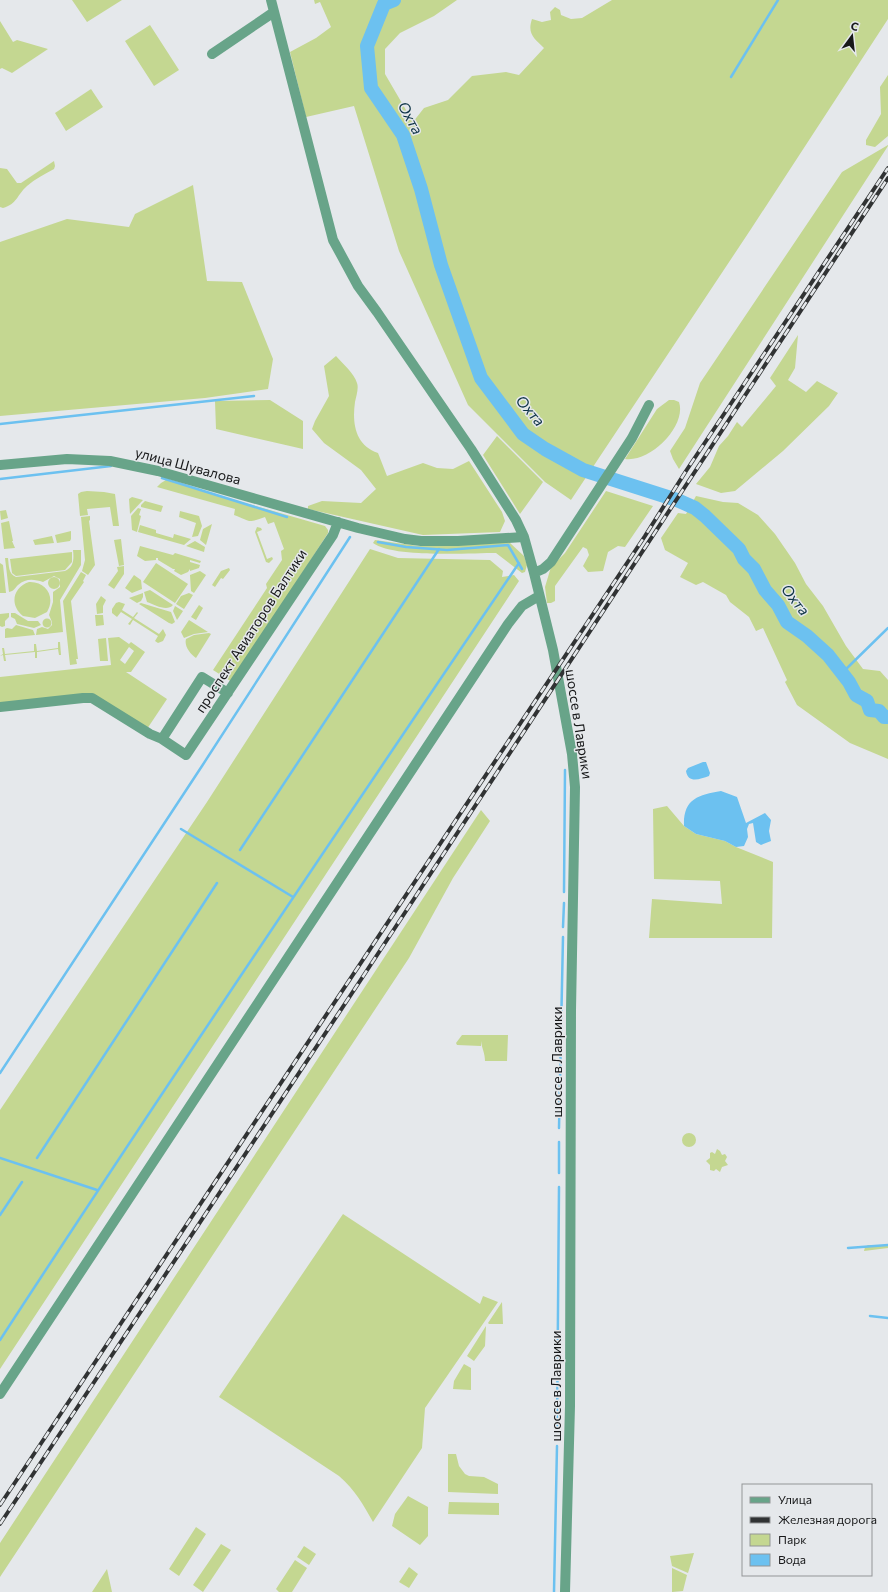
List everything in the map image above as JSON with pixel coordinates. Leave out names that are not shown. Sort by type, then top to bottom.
[{"type":"street","name":"шоссе в Лаврики","points":[[271,0],[333,240],[358,286],[471,449],[516,520],[524,537],[534,573],[564,707],[572,754],[574,787],[571,1010],[570,1406],[564,1592]]},
{"type":"street","points":[[212,54],[274,12]]},
{"type":"street","points":[[534,573],[543,569],[550,562],[632,438],[649,405]]},
{"type":"street","name":"улица Шувалова","points":[[0,466],[67,459],[110,460],[158,471],[364,529],[421,541],[458,541],[524,537]]},
{"type":"street","name":"проспект Авиаторов Балтики","points":[[162,739],[186,755],[332,535],[338,522]]},
{"type":"street","points":[[0,1394],[508,624],[522,606],[539,596]]},
{"type":"street","points":[[0,707],[92,698],[150,734],[162,739],[202,677],[228,692]]},
{"type":"green space","points":[[72,0],[122,0],[87,22]]},
{"type":"green space","points":[[314,0],[457,0],[434,16],[400,33],[385,49],[385,74],[413,122],[424,108],[448,100],[472,76],[506,72],[519,75],[544,48],[532,35],[530,28],[532,19],[542,22],[551,20],[550,12],[555,7],[560,10],[561,15],[571,19],[582,18],[612,0],[888,0],[888,19],[571,500],[545,482],[468,405],[399,251],[354,106],[306,117],[290,52],[316,38],[331,27],[320,2],[315,4]]},
{"type":"green space","points":[[0,21],[13,42],[17,40],[48,49],[12,73],[2,68],[0,69]]},
{"type":"green space","points":[[150,25],[179,70],[154,86],[125,41]]},
{"type":"green space","points":[[888,75],[888,136],[875,147],[866,145],[866,140],[881,114],[880,87]]},
{"type":"green space","points":[[91,89],[103,107],[66,131],[55,113]]},
{"type":"green space","points":[[888,145],[679,469],[670,451],[685,428],[700,383],[842,172]]},
{"type":"green space","points":[[54,161],[54,169],[27,186],[14,202],[3,208],[0,207],[0,168],[7,169],[17,183],[21,183]]},
{"type":"green space","points":[[193,185],[207,281],[242,282],[273,359],[268,389],[205,398],[0,416],[0,242],[67,219],[129,227],[135,214]]},
{"type":"green space","points":[[798,335],[795,368],[788,380],[806,392],[817,381],[838,393],[829,406],[783,451],[735,491],[721,493],[696,484],[710,467],[719,446],[737,422],[742,427],[776,386],[770,378]]},
{"type":"green space","points":[[336,356],[351,372],[358,385],[354,410],[357,432],[364,445],[378,453],[387,476],[423,463],[437,468],[453,469],[469,461],[502,512],[505,521],[500,532],[423,535],[308,509],[308,506],[322,501],[361,503],[376,489],[361,470],[324,443],[312,429],[329,396],[324,366]]},
{"type":"green space","points":[[270,400],[303,421],[303,449],[216,429],[215,401]]},
{"type":"green space","points":[[669,400],[679,402],[680,412],[672,432],[655,449],[645,455],[635,459],[625,459],[657,409]]},
{"type":"green space","points":[[497,436],[543,482],[520,514],[483,455]]},
{"type":"green space","points":[[166,480],[325,526],[328,530],[328,533],[232,682],[213,670],[267,588],[266,584],[282,560],[281,551],[284,549],[274,522],[268,524],[265,517],[249,521],[234,515],[235,509],[157,487]]},
{"type":"green space","points":[[87,491],[115,494],[119,526],[113,526],[110,507],[87,509],[88,515],[80,516],[78,494]]},
{"type":"green space","points":[[606,491],[653,506],[625,547],[618,546],[608,552],[603,571],[588,572],[583,566],[589,555],[587,549],[583,547],[555,586],[555,601],[547,603],[545,587],[551,567],[565,553]]},
{"type":"green space","points":[[696,496],[723,502],[738,503],[758,515],[775,534],[795,563],[806,584],[823,606],[846,646],[863,669],[880,671],[888,680],[888,759],[850,743],[797,705],[785,682],[787,680],[763,628],[756,631],[749,617],[730,602],[726,595],[703,582],[696,585],[680,577],[688,563],[665,550],[661,538],[678,513],[686,514]]},
{"type":"green space","points":[[132,497],[143,500],[130,514],[129,499]]},
{"type":"green space","points":[[145,501],[163,506],[161,512],[141,507]]},
{"type":"green space","points":[[138,508],[141,509],[139,515],[141,516],[137,532],[132,530],[131,516]]},
{"type":"green space","points":[[6,510],[8,518],[1,520],[0,511]]},
{"type":"green space","points":[[180,511],[199,516],[202,526],[198,536],[192,537],[196,523],[179,517]]},
{"type":"green space","points":[[90,516],[89,521],[95,565],[88,575],[82,571],[85,560],[81,517]]},
{"type":"green space","points":[[9,521],[12,541],[15,548],[4,549],[1,523]]},
{"type":"green space","points":[[212,524],[206,545],[200,540],[203,529]]},
{"type":"green space","points":[[140,525],[156,530],[156,533],[173,538],[174,534],[191,539],[184,545],[138,532]]},
{"type":"green space","points":[[257,527],[261,528],[262,530],[257,532],[267,559],[272,557],[273,559],[269,563],[266,562],[255,532]]},
{"type":"green space","points":[[71,531],[70,541],[57,543],[55,535]]},
{"type":"green space","points":[[52,536],[54,543],[35,545],[33,540]]},
{"type":"green space","points":[[121,539],[124,565],[119,566],[114,540]]},
{"type":"green space","points":[[375,540],[418,546],[509,542],[524,556],[527,565],[525,572],[522,573],[496,553],[414,553],[383,548],[373,543]]},
{"type":"green space","points":[[195,541],[205,547],[204,552],[186,546]]},
{"type":"green space","points":[[140,546],[173,555],[175,553],[201,561],[200,563],[190,560],[190,562],[200,565],[199,568],[190,571],[190,569],[188,572],[181,575],[174,571],[175,569],[158,560],[158,558],[156,558],[156,560],[145,561],[137,556]]},
{"type":"green space","points":[[370,549],[398,558],[490,560],[503,571],[502,577],[514,575],[519,581],[0,1369],[0,1110],[207,802]]},
{"type":"green space","points":[[73,550],[81,550],[81,565],[60,600],[63,632],[36,635],[37,629],[42,627],[48,629],[52,625],[49,615],[53,602],[53,592],[60,587],[60,579],[54,576],[43,582],[27,580],[9,592],[5,558],[8,558],[10,572],[16,577],[65,571],[72,565]]},
{"type":"green space","points":[[72,552],[72,562],[65,570],[16,576],[12,573],[10,559]]},
{"type":"green space","points":[[0,563],[3,565],[6,593],[0,593]]},
{"type":"green space","points":[[156,563],[188,584],[175,603],[143,582]]},
{"type":"green space","points":[[124,566],[124,574],[114,589],[108,585],[118,571],[117,567]]},
{"type":"green space","points":[[229,568],[230,570],[223,579],[221,578],[215,587],[212,585],[221,571]]},
{"type":"green space","points":[[200,571],[206,575],[194,593],[191,591],[190,575]]},
{"type":"green space","points":[[81,572],[86,575],[83,581],[84,582],[71,601],[78,659],[76,659],[77,664],[70,665],[63,601]]},
{"type":"green space","points":[[134,575],[141,580],[142,589],[132,593],[125,588]]},
{"type":"green space","points":[[52,577],[56,577],[60,583],[56,589],[52,589],[48,585],[48,581]]},
{"type":"green space","points":[[35,582],[45,587],[50,596],[50,606],[47,612],[35,618],[23,616],[16,607],[15,602],[16,592],[24,584]]},
{"type":"green space","points":[[150,590],[173,605],[168,608],[164,608],[147,602],[144,592]]},
{"type":"green space","points":[[143,593],[141,601],[137,603],[129,598]]},
{"type":"green space","points":[[189,593],[193,595],[184,609],[176,604],[181,596]]},
{"type":"green space","points":[[101,596],[106,600],[103,606],[103,613],[97,614],[96,604]]},
{"type":"green space","points":[[119,602],[125,604],[122,610],[133,617],[137,612],[138,613],[134,618],[159,634],[163,629],[166,635],[163,641],[158,643],[155,641],[158,636],[133,620],[130,625],[128,624],[132,619],[121,612],[117,617],[112,613],[112,609],[116,603]]},
{"type":"green space","points":[[141,603],[171,612],[175,622],[172,624],[169,623],[139,604]]},
{"type":"green space","points":[[199,605],[203,608],[196,620],[191,617]]},
{"type":"green space","points":[[175,606],[183,611],[177,620],[173,611]]},
{"type":"green space","points":[[9,613],[9,617],[5,621],[5,626],[0,626],[0,614]]},
{"type":"green space","points":[[11,613],[15,613],[28,621],[38,621],[41,625],[34,628],[17,624],[15,619],[11,617]]},
{"type":"green space","points":[[95,615],[103,615],[104,625],[96,626]]},
{"type":"green space","points":[[47,618],[52,623],[47,628],[42,623]]},
{"type":"green space","points":[[189,620],[208,632],[194,634],[184,638],[181,632]]},
{"type":"green space","points":[[16,625],[33,630],[35,635],[5,638],[5,629],[12,629]]},
{"type":"green space","points":[[211,634],[196,658],[188,650],[186,639],[194,635]]},
{"type":"green space","points":[[119,637],[129,644],[131,642],[145,652],[131,672],[126,672],[167,699],[147,729],[95,695],[0,703],[0,677],[111,665],[108,638]],"holes":[[[129,647],[134,651],[125,664],[120,660]]]},
{"type":"green space","points":[[106,638],[108,661],[100,661],[98,639]]},
{"type":"green space","points":[[58,642],[60,642],[61,655],[59,655],[58,649],[37,652],[37,658],[35,658],[35,652],[5,655],[6,661],[4,661],[3,655],[0,656],[3,654],[2,648],[4,648],[5,654],[34,651],[34,644],[36,644],[37,651],[58,648]]},
{"type":"green space","points":[[667,806],[684,826],[696,834],[725,841],[773,862],[772,938],[649,938],[652,899],[722,904],[720,881],[654,879],[653,809]]},
{"type":"green space","points":[[481,810],[490,821],[453,878],[409,958],[0,1577],[0,1543]]},
{"type":"green space","points":[[462,1035],[508,1035],[507,1061],[485,1061],[481,1041],[481,1046],[457,1045],[456,1043]]},
{"type":"green space","points":[[686,1133],[692,1133],[696,1137],[696,1143],[692,1147],[686,1147],[682,1143],[682,1137]]},
{"type":"green space","points":[[717,1149],[722,1155],[725,1154],[727,1157],[725,1161],[728,1165],[722,1167],[720,1172],[716,1169],[714,1171],[710,1170],[710,1165],[706,1161],[710,1158],[710,1153],[712,1152],[715,1154]]},
{"type":"green space","points":[[343,1214],[480,1304],[483,1296],[498,1302],[425,1408],[422,1448],[373,1522],[366,1509],[350,1487],[339,1476],[219,1397]]},
{"type":"green space","points":[[868,1245],[888,1245],[888,1248],[864,1251],[865,1247]]},
{"type":"green space","points":[[502,1302],[503,1324],[489,1324],[488,1323]]},
{"type":"green space","points":[[486,1326],[485,1346],[474,1361],[467,1356]]},
{"type":"green space","points":[[464,1364],[471,1368],[471,1390],[453,1389],[454,1381]]},
{"type":"green space","points":[[448,1454],[456,1454],[459,1466],[465,1474],[469,1476],[484,1477],[498,1484],[498,1494],[448,1492]]},
{"type":"green space","points":[[408,1496],[428,1507],[428,1536],[420,1545],[392,1526],[395,1514]]},
{"type":"green space","points":[[449,1502],[499,1503],[499,1515],[448,1514]]},
{"type":"green space","points":[[196,1527],[206,1534],[179,1576],[169,1569]]},
{"type":"green space","points":[[221,1544],[231,1550],[203,1592],[193,1585]]},
{"type":"green space","points":[[304,1546],[316,1554],[309,1565],[297,1557]]},
{"type":"green space","points":[[694,1553],[688,1573],[672,1566],[670,1556]]},
{"type":"green space","points":[[295,1560],[307,1568],[292,1592],[279,1592],[276,1589]]},
{"type":"green space","points":[[409,1567],[418,1574],[409,1588],[399,1582]]},
{"type":"green space","points":[[672,1568],[687,1575],[683,1591],[672,1592]]},
{"type":"green space","points":[[107,1569],[112,1592],[92,1592]]},
{"type":"water","points":[[706,762],[710,773],[709,776],[695,780],[689,778],[686,771],[688,768]]},
{"type":"water","points":[[721,791],[737,797],[746,823],[765,813],[771,820],[769,831],[771,841],[761,845],[756,842],[753,823],[749,824],[747,829],[748,837],[744,846],[736,847],[725,841],[696,834],[684,826],[684,817],[689,804],[705,794]]},
{"type":"waterway","name":"Охта","points":[[394,0],[384,4],[367,46],[371,88],[403,135],[421,189],[441,265],[481,378],[523,434],[545,449],[583,470],[677,500],[695,508],[705,516],[739,549],[744,559],[754,569],[765,590],[778,605],[787,622],[807,636],[828,655],[849,682],[856,695],[867,701],[870,710],[879,711],[884,717],[888,717]]},
{"type":"waterway","points":[[731,77],[778,0]]},
{"type":"waterway","points":[[0,424],[254,396]]},
{"type":"waterway","points":[[0,479],[111,466]]},
{"type":"waterway","points":[[162,478],[287,517]]},
{"type":"waterway","points":[[0,1073],[202,766],[350,537]]},
{"type":"waterway","points":[[378,542],[406,547],[447,550],[508,545],[522,569]]},
{"type":"waterway","points":[[240,850],[439,549]]},
{"type":"waterway","points":[[0,1340],[258,950],[519,563]]},
{"type":"waterway","points":[[842,673],[888,628]]},
{"type":"waterway","points":[[564,892],[565,770]]},
{"type":"waterway","points":[[181,829],[293,897]]},
{"type":"waterway","points":[[37,1158],[217,883]]},
{"type":"waterway","points":[[563,927],[564,903]]},
{"type":"waterway","points":[[559,1128],[563,937]]},
{"type":"waterway","points":[[559,1142],[559,1173]]},
{"type":"waterway","points":[[0,1158],[97,1190]]},
{"type":"waterway","points":[[0,1215],[22,1182]]},
{"type":"waterway","points":[[557,1434],[559,1187]]},
{"type":"waterway","points":[[848,1248],[888,1245]]},
{"type":"waterway","points":[[870,1316],[888,1318]]},
{"type":"waterway","points":[[554,1592],[557,1446]]},
{"type":"railway","points":[[0,1505],[888,168]]},
{"type":"railway","points":[[0,1524],[360,981],[888,178]]}]
